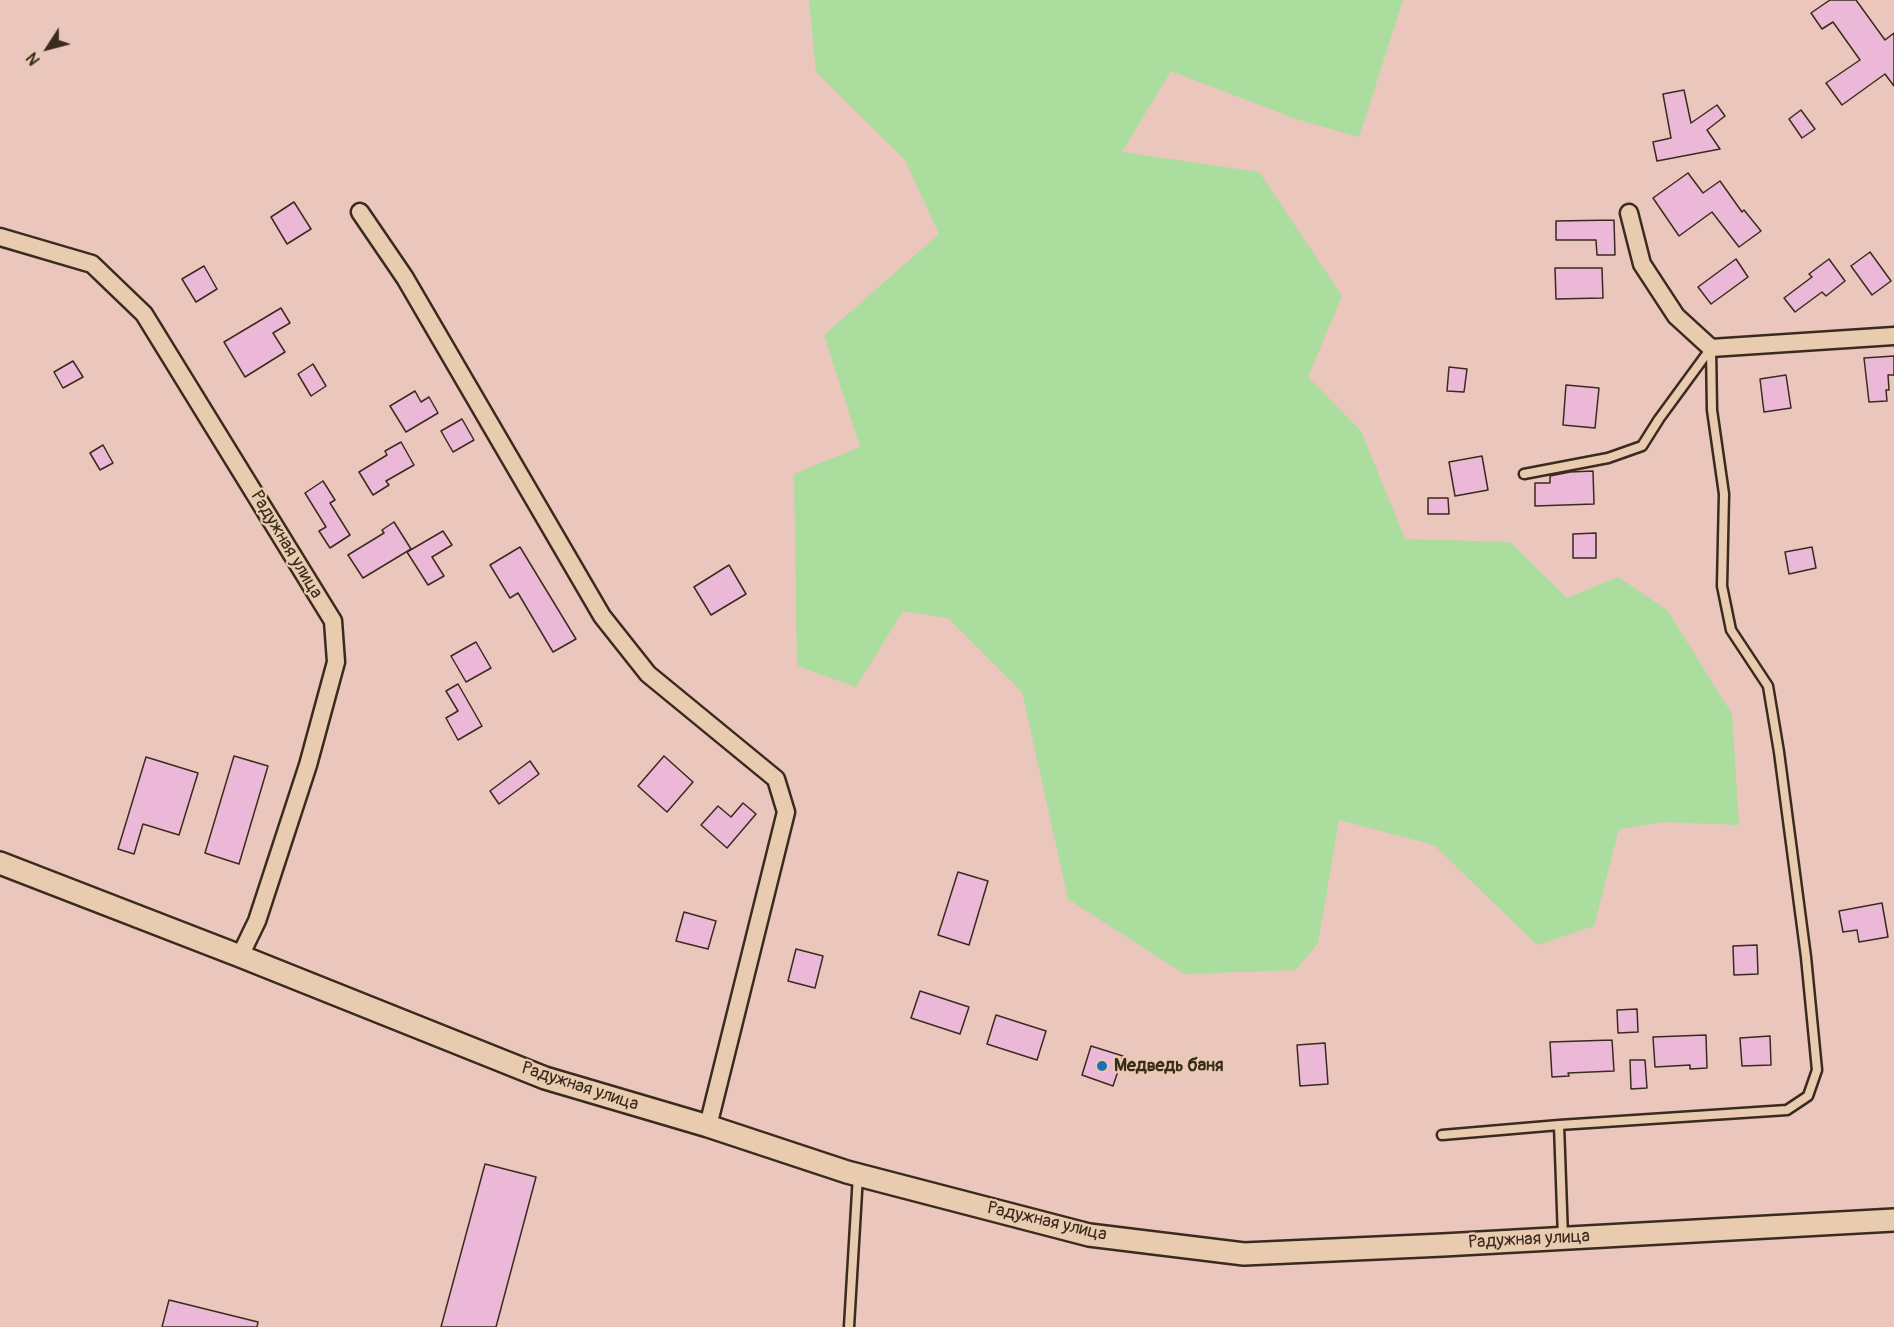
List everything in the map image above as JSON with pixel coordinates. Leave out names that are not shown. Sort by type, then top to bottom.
[{"type":"street","points":[[360,212],[405,278],[602,616],[648,674],[776,779],[786,812],[708,1126]]},
{"type":"street","points":[[1629,213],[1642,264],[1676,316],[1711,348],[1894,336]]},
{"type":"street","name":"Радужная улица","points":[[0,237],[92,264],[144,314],[333,621],[336,662],[308,765],[257,921],[240,956]]},
{"type":"street","name":"Радужная улица","points":[[0,863],[545,1078],[708,1126],[858,1175],[1089,1235],[1244,1254],[1894,1220]]},
{"type":"lane","points":[[1524,474],[1608,458],[1642,446],[1711,348]]},
{"type":"lane","points":[[1442,1135],[1787,1110],[1808,1096],[1817,1070],[1806,957],[1768,686],[1731,630],[1722,586],[1724,494],[1712,410],[1711,348]]},
{"type":"lane","points":[[1558,1125],[1563,1238]]},
{"type":"lane","points":[[849,1327],[858,1175]]},
{"type":"green space","points":[[809,0],[1403,0],[1359,137],[1299,120],[1171,71],[1122,152],[1259,172],[1342,296],[1308,377],[1361,431],[1405,539],[1510,542],[1567,598],[1618,577],[1667,610],[1732,714],[1739,825],[1664,822],[1619,829],[1594,926],[1537,945],[1434,845],[1339,820],[1318,943],[1296,970],[1184,974],[1068,899],[1022,692],[948,618],[903,611],[856,687],[797,666],[794,474],[860,447],[824,335],[939,234],[905,160],[816,72]]},
{"type":"building","points":[[1830,0],[1856,0],[1885,40],[1894,33],[1894,86],[1885,74],[1842,105],[1826,83],[1860,60],[1833,22],[1822,29],[1811,13]]},
{"type":"building","points":[[1684,90],[1691,123],[1717,105],[1725,116],[1707,130],[1720,149],[1657,161],[1653,142],[1671,138],[1663,94]]},
{"type":"building","points":[[1801,110],[1815,129],[1802,138],[1789,119]]},
{"type":"building","points":[[1688,173],[1703,193],[1720,181],[1742,212],[1744,210],[1761,231],[1739,247],[1712,212],[1679,236],[1653,198]]},
{"type":"building","points":[[294,202],[311,229],[287,244],[271,217]]},
{"type":"building","points":[[1614,220],[1615,255],[1597,255],[1596,240],[1556,240],[1556,221]]},
{"type":"building","points":[[1870,252],[1891,281],[1872,295],[1851,266]]},
{"type":"building","points":[[1736,259],[1748,277],[1711,304],[1698,287]]},
{"type":"building","points":[[1829,259],[1845,281],[1826,296],[1822,292],[1795,312],[1784,298],[1812,277],[1809,274]]},
{"type":"building","points":[[204,266],[217,289],[196,302],[182,279]]},
{"type":"building","points":[[1555,268],[1602,268],[1603,298],[1556,299]]},
{"type":"building","points":[[281,308],[290,323],[273,333],[285,352],[245,377],[224,342]]},
{"type":"building","points":[[1894,356],[1894,375],[1888,375],[1887,401],[1869,402],[1864,358]]},
{"type":"building","points":[[73,361],[83,377],[63,388],[54,372]]},
{"type":"building","points":[[313,364],[326,386],[311,396],[298,374]]},
{"type":"building","points":[[1449,367],[1467,369],[1464,392],[1447,391]]},
{"type":"building","points":[[1786,375],[1791,408],[1764,412],[1760,379]]},
{"type":"building","points":[[1566,385],[1599,388],[1595,428],[1563,425]]},
{"type":"building","points":[[415,391],[421,402],[429,397],[438,413],[406,432],[390,406]]},
{"type":"building","points":[[462,419],[474,440],[453,452],[441,431]]},
{"type":"building","points":[[401,442],[414,465],[386,481],[389,485],[373,495],[359,472],[387,455],[385,451]]},
{"type":"building","points":[[103,445],[113,463],[100,470],[90,453]]},
{"type":"building","points":[[1482,456],[1488,490],[1455,496],[1449,462]]},
{"type":"building","points":[[1593,471],[1594,504],[1535,506],[1535,483],[1550,483],[1550,476]]},
{"type":"building","points":[[323,481],[335,500],[330,503],[350,535],[330,548],[319,531],[326,527],[305,493]]},
{"type":"building","points":[[1428,498],[1448,498],[1449,514],[1428,514]]},
{"type":"building","points":[[394,522],[411,549],[363,578],[348,555],[384,533],[382,530]]},
{"type":"building","points":[[443,531],[452,545],[432,557],[444,576],[428,585],[407,552]]},
{"type":"building","points":[[1596,533],[1596,558],[1573,558],[1573,534]]},
{"type":"building","points":[[520,547],[576,639],[553,652],[518,593],[510,598],[490,565]]},
{"type":"building","points":[[1812,547],[1816,568],[1789,574],[1785,552]]},
{"type":"building","points":[[729,565],[746,594],[711,615],[694,587]]},
{"type":"building","points":[[476,642],[491,668],[466,682],[451,656]]},
{"type":"building","points":[[458,684],[482,726],[458,740],[446,718],[458,711],[446,691]]},
{"type":"building","points":[[234,756],[268,766],[239,864],[205,853]]},
{"type":"building","points":[[664,756],[693,782],[667,812],[638,786]]},
{"type":"building","points":[[146,757],[198,773],[179,835],[143,824],[134,854],[118,849]]},
{"type":"building","points":[[530,761],[539,774],[499,804],[490,791]]},
{"type":"building","points":[[743,803],[756,814],[727,848],[701,825],[718,806],[731,817]]},
{"type":"building","points":[[958,872],[988,881],[969,945],[938,935]]},
{"type":"building","points":[[1882,903],[1888,937],[1859,942],[1857,930],[1843,932],[1839,911]]},
{"type":"building","points":[[684,912],[716,921],[708,949],[676,941]]},
{"type":"building","points":[[1757,945],[1758,974],[1734,975],[1733,946]]},
{"type":"building","points":[[796,949],[823,956],[815,988],[788,981]]},
{"type":"building","points":[[920,991],[969,1007],[960,1034],[911,1018]]},
{"type":"building","points":[[1637,1009],[1638,1032],[1618,1033],[1617,1010]]},
{"type":"building","points":[[996,1015],[1046,1031],[1037,1060],[987,1044]]},
{"type":"building","points":[[1706,1035],[1707,1068],[1690,1069],[1690,1065],[1655,1067],[1653,1037]]},
{"type":"building","points":[[1770,1036],[1771,1065],[1742,1066],[1740,1038]]},
{"type":"building","points":[[1612,1040],[1614,1071],[1568,1073],[1569,1076],[1552,1077],[1550,1042]]},
{"type":"building","points":[[1325,1043],[1328,1084],[1300,1086],[1297,1045]]},
{"type":"building","name":"Медведь баня","points":[[1091,1046],[1123,1056],[1113,1086],[1082,1075]]},
{"type":"building","points":[[1630,1060],[1645,1060],[1647,1088],[1631,1089]]},
{"type":"building","points":[[485,1164],[536,1177],[496,1327],[441,1327]]},
{"type":"building","points":[[169,1300],[258,1322],[257,1327],[162,1327]]},
{"type":"place","name":"Медведь баня","points":[[1102,1066]]}]
